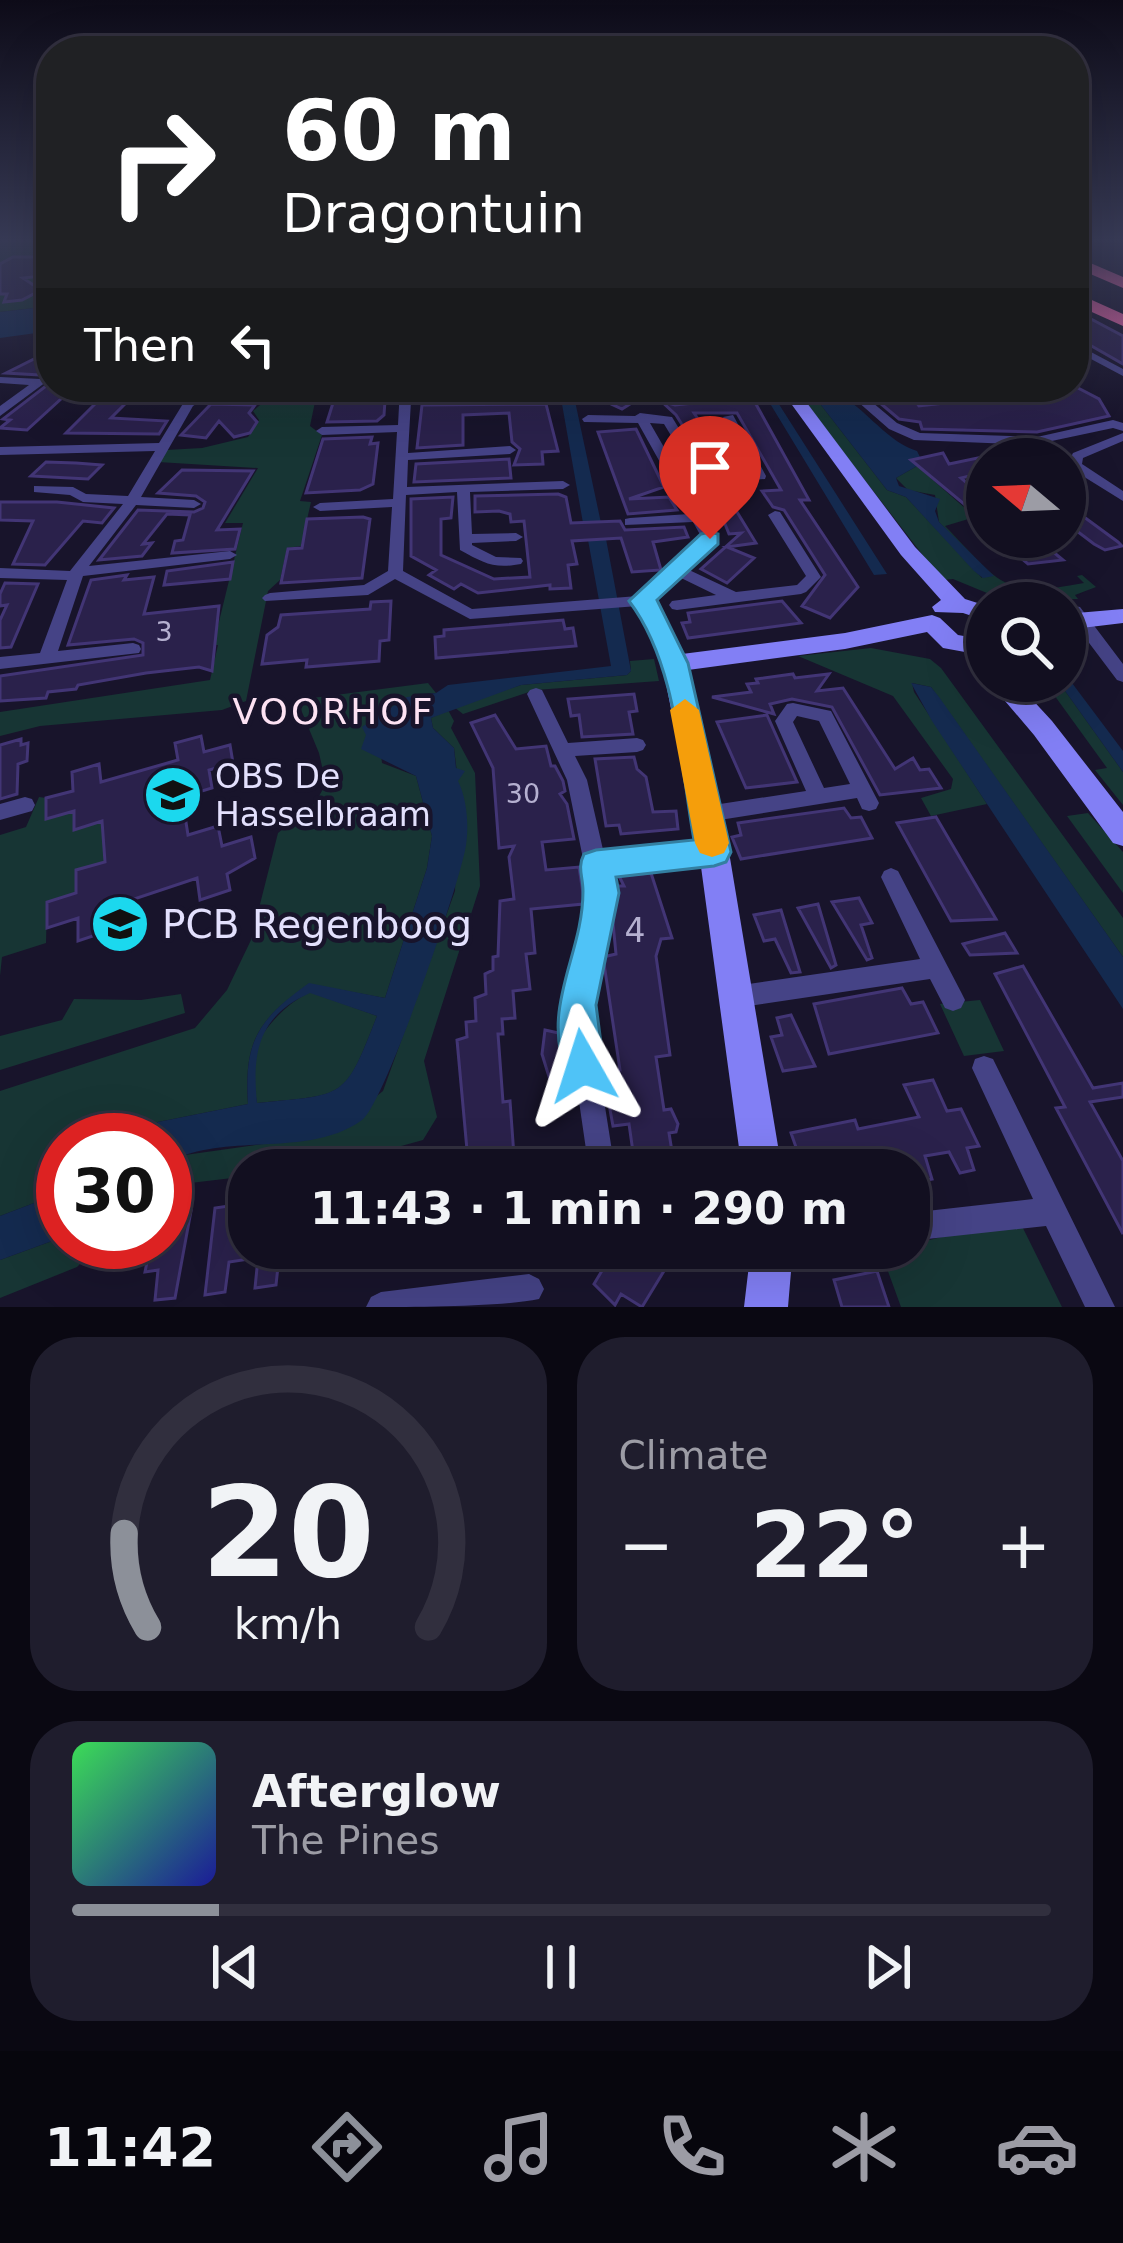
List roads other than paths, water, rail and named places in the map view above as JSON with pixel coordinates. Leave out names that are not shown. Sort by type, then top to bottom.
[{"type":"highway","points":[[1089,304],[1123,321]]},
{"type":"street","points":[[1089,354],[1123,373]]},
{"type":"street","points":[[0,380],[36,382]]},
{"type":"street","points":[[0,412],[36,385]]},
{"type":"street","points":[[47,658],[76,574],[132,501],[188,402]]},
{"type":"street","points":[[395,573],[404,402]]},
{"type":"street","points":[[648,402],[638,409],[640,417],[711,541],[677,570],[649,606]]},
{"type":"street","points":[[798,402],[908,551],[943,617],[966,639]]},
{"type":"street","points":[[865,402],[893,426],[918,436],[966,438]]},
{"type":"street","points":[[678,483],[760,476],[740,448],[741,436],[729,417]]},
{"type":"street","points":[[588,419],[668,420],[704,481]]},
{"type":"street","points":[[1050,438],[1113,424],[1123,427]]},
{"type":"street","points":[[322,431],[403,428]]},
{"type":"street","points":[[1086,452],[1123,437]]},
{"type":"street","points":[[0,451],[162,447]]},
{"type":"street","points":[[400,457],[510,450]]},
{"type":"street","points":[[1086,473],[1123,497]]},
{"type":"street","points":[[320,507],[463,488],[563,485]]},
{"type":"street","points":[[463,488],[465,547],[493,562],[516,561]]},
{"type":"street","points":[[39,489],[194,504]]},
{"type":"street","points":[[395,573],[470,614],[595,604],[649,606],[801,589],[814,578],[775,515]]},
{"type":"street","points":[[630,522],[698,518]]},
{"type":"street","points":[[465,539],[516,536]]},
{"type":"street","points":[[0,573],[76,574],[230,555]]},
{"type":"street","points":[[677,570],[734,598]]},
{"type":"street","points":[[270,598],[368,590],[395,573]]},
{"type":"street","points":[[649,606],[674,663],[714,852],[758,1149]]},
{"type":"street","points":[[1086,613],[1123,606]]},
{"type":"street","points":[[674,663],[845,641],[966,615]]},
{"type":"street","points":[[1086,616],[1123,616]]},
{"type":"street","points":[[1086,633],[1123,676]]},
{"type":"street","points":[[0,664],[134,649]]},
{"type":"street","points":[[536,694],[578,780],[601,893],[577,1005],[599,1149]]},
{"type":"street","points":[[1019,702],[1123,834]]},
{"type":"street","points":[[1028,702],[1043,728]]},
{"type":"street","points":[[706,814],[818,796],[866,796],[825,716],[793,709],[784,721],[818,796]]},
{"type":"street","points":[[563,750],[638,745]]},
{"type":"street","points":[[0,812],[25,805]]},
{"type":"street","points":[[596,864],[714,852]]},
{"type":"street","points":[[891,877],[953,1000]]},
{"type":"street","points":[[735,997],[936,967]]},
{"type":"street","points":[[984,1068],[1100,1307]]},
{"type":"street","points":[[930,1225],[1053,1210]]},
{"type":"street","points":[[766,1307],[777,1269]]},
{"type":"street","points":[[381,1307],[529,1288]]},
{"type":"water","points":[[36,308],[36,333],[0,338],[0,312]]},
{"type":"water","points":[[562,402],[575,402],[601,523],[583,523]]},
{"type":"water","points":[[769,402],[778,402],[887,574],[874,575]]},
{"type":"water","points":[[819,402],[850,402],[917,451],[920,457],[911,460],[917,466],[896,478],[899,486],[940,499],[935,511],[939,522],[966,549],[966,558],[976,558],[994,576],[983,578],[974,571],[906,497],[887,490]]},
{"type":"water","points":[[606,539],[631,671],[521,685],[431,718],[433,728],[454,748],[456,768],[465,771],[458,781],[466,812],[466,845],[437,943],[373,1105],[362,1120],[316,1139],[192,1153],[192,1115],[248,1104],[249,1064],[258,1034],[277,1009],[309,983],[385,998],[427,868],[432,836],[416,776],[361,749],[366,735],[362,727],[407,697],[436,693],[448,685],[611,666],[588,540]],"holes":[[[310,993],[377,1016],[357,1064],[338,1088],[326,1094],[257,1103],[256,1068],[262,1038],[279,1013]]]},
{"type":"water","points":[[911,683],[931,687],[939,697],[1123,957],[1123,1009],[932,721]]},
{"type":"water","points":[[1073,702],[1086,702],[1123,751],[1123,772]]},
{"type":"water","points":[[36,1202],[36,1247],[0,1260],[0,1216]]},
{"type":"place","name":"OBS De Hasselbraam","points":[[173,795]]},
{"type":"place","name":"PCB Regenboog","points":[[120,924]]},
{"type":"district","name":"VOORHOF","points":[[334,711]]}]
